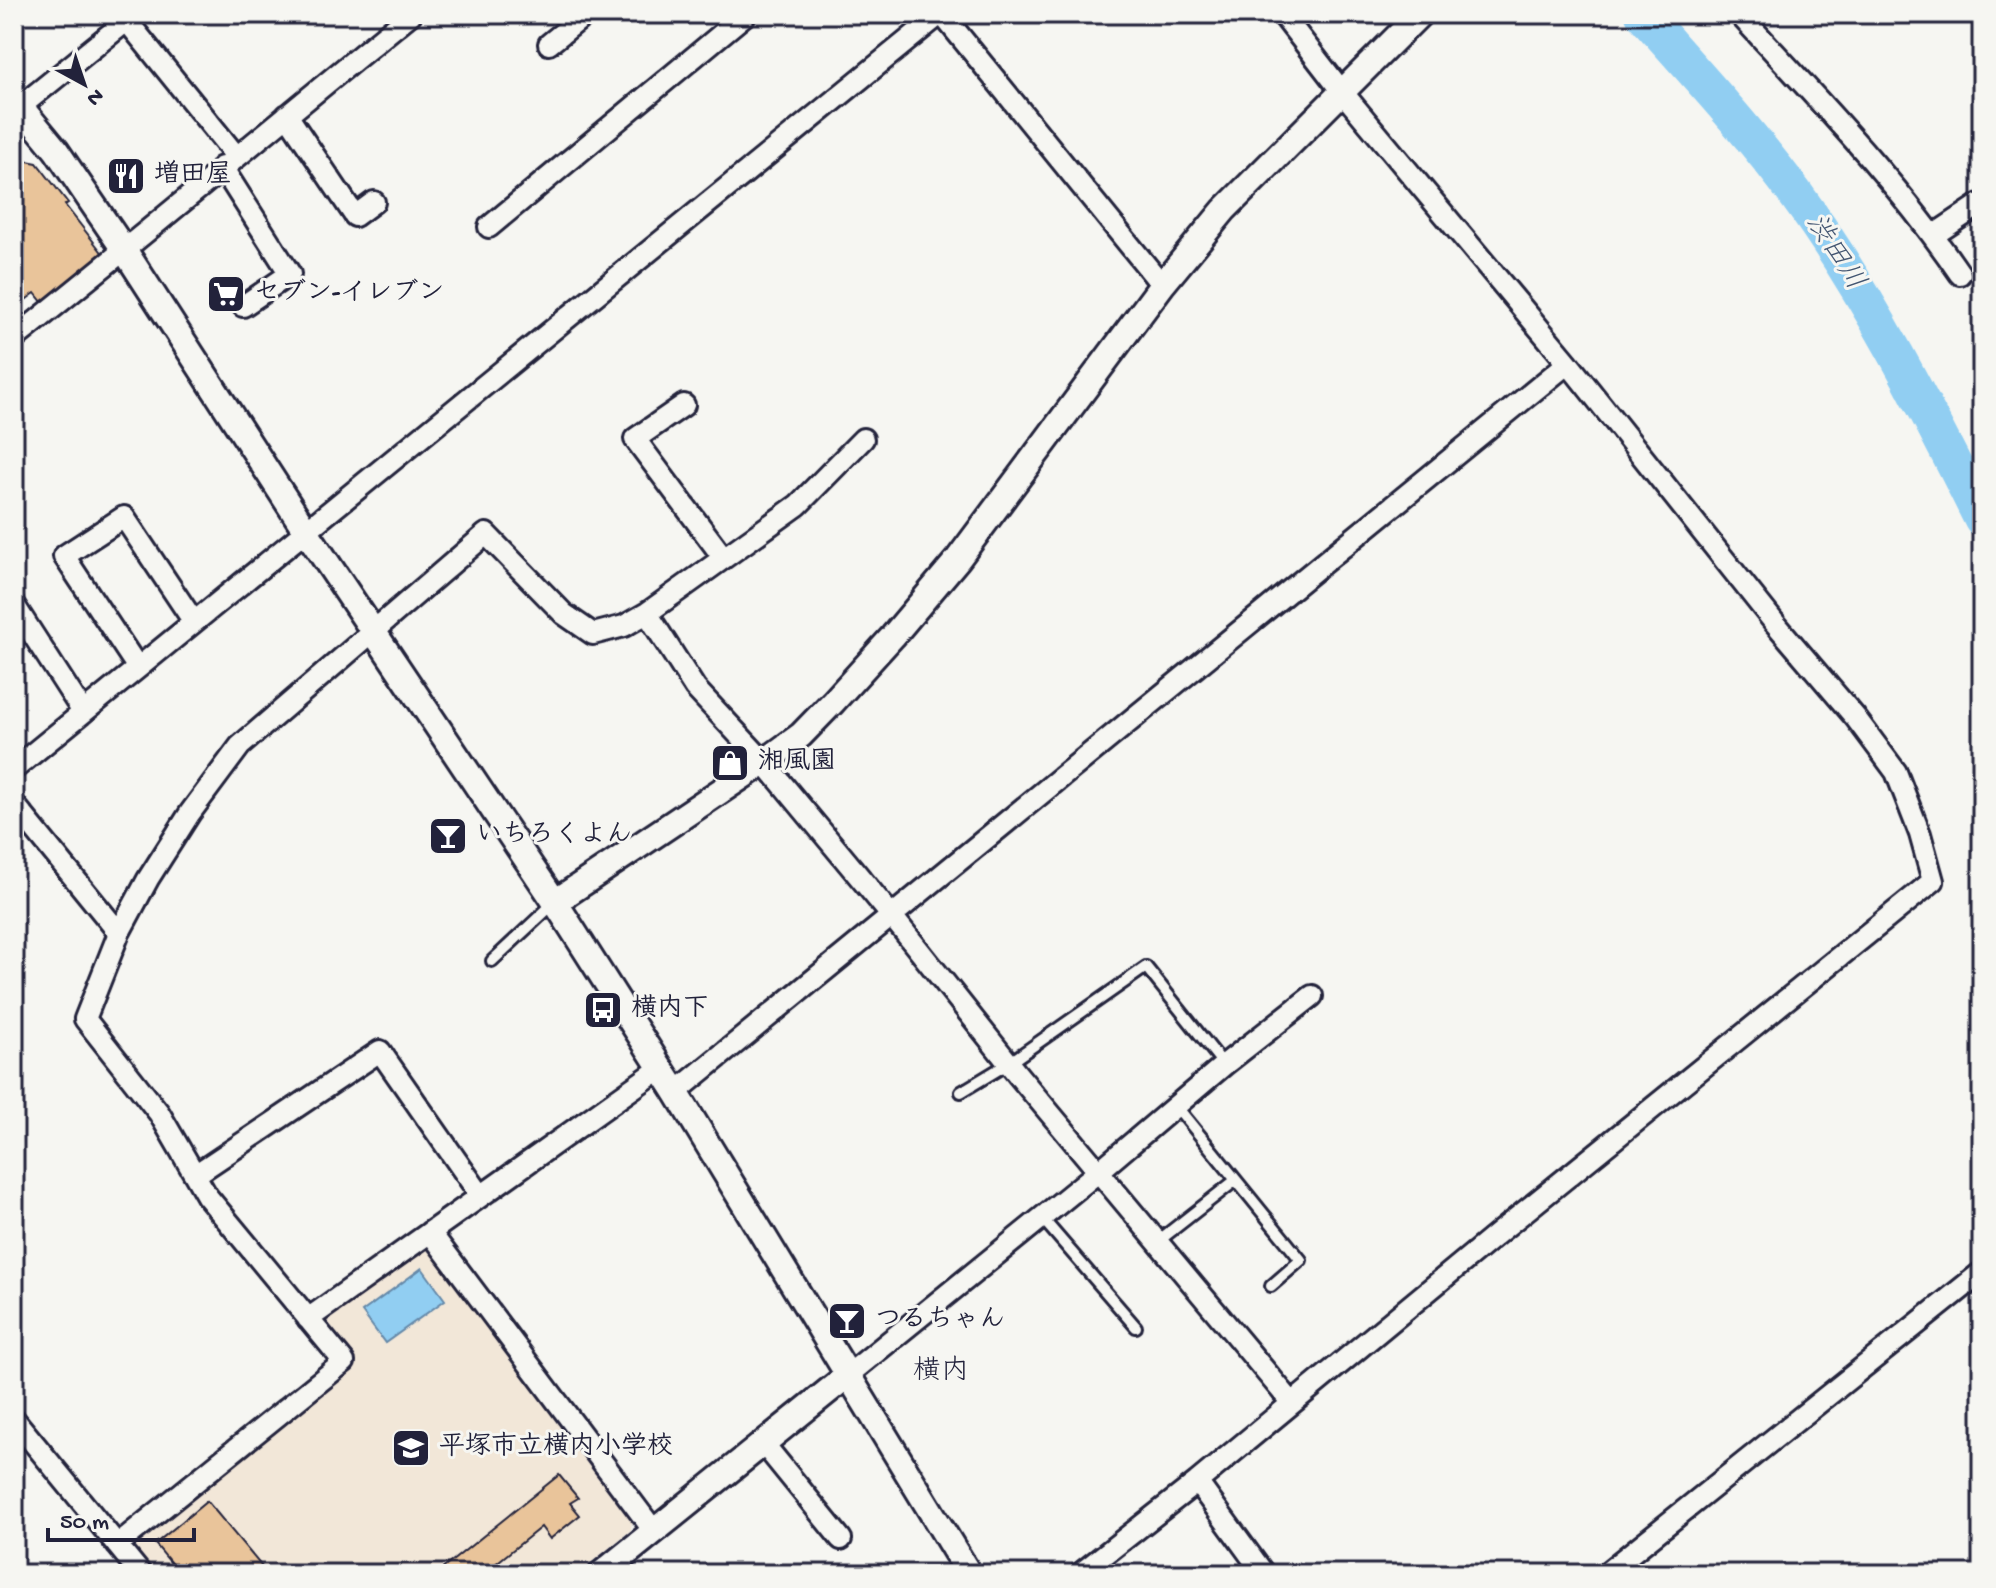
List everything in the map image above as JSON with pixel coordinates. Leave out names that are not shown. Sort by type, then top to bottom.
[{"type":"street","points":[[549,44],[586,14]]},
{"type":"street","points":[[489,227],[746,14]]},
{"type":"street","points":[[14,769],[941,14],[1162,285]]},
{"type":"street","points":[[1080,1574],[1933,881],[1920,834],[1896,772],[1855,717],[1774,622],[1568,363],[1343,93],[1282,14]]},
{"type":"street","points":[[555,902],[801,735],[893,636],[958,559],[1162,285],[1224,210],[1420,14]]},
{"type":"street","points":[[1739,14],[1846,131],[1934,235],[1960,274]]},
{"type":"street","points":[[14,339],[409,15]]},
{"type":"street","points":[[243,306],[290,274],[229,162],[131,17],[17,103],[56,150],[125,251],[373,633],[555,902],[676,1092],[969,1574]]},
{"type":"street","points":[[287,115],[355,216],[374,202]]},
{"type":"street","points":[[1934,235],[1982,203]]},
{"type":"street","points":[[676,1092],[1568,363]]},
{"type":"street","points":[[684,405],[635,439],[723,557]]},
{"type":"street","points":[[117,1545],[344,1362],[207,1196],[159,1113],[85,1019],[119,933],[148,879],[190,813],[240,746],[486,534],[564,614],[593,634],[624,626],[647,613],[798,505],[863,439]]},
{"type":"street","points":[[138,668],[64,556],[124,517],[194,622]]},
{"type":"street","points":[[14,605],[83,712]]},
{"type":"street","points":[[647,613],[695,688],[764,762],[1098,1172],[1292,1403]]},
{"type":"street","points":[[14,804],[119,933]]},
{"type":"street","points":[[601,1574],[1312,996]]},
{"type":"street","points":[[195,1175],[380,1051],[481,1196]]},
{"type":"street","points":[[308,1319],[661,1068]]},
{"type":"street","points":[[430,1232],[654,1531]]},
{"type":"street","points":[[1605,1574],[1982,1272]]},
{"type":"street","points":[[14,1419],[141,1574]]},
{"type":"street","points":[[763,1443],[841,1539]]},
{"type":"street","points":[[1197,1482],[1264,1574]]},
{"type":"lane","points":[[492,961],[555,902]]},
{"type":"lane","points":[[961,1092],[1009,1063],[1146,967],[1224,1065]]},
{"type":"lane","points":[[1176,1106],[1301,1260],[1271,1286]]},
{"type":"lane","points":[[1157,1242],[1236,1180]]},
{"type":"lane","points":[[1042,1218],[1136,1327]]},
{"type":"shaded area","name":"平塚市立横内小学校","points":[[421,1243],[429,1246],[632,1521],[631,1530],[577,1574],[151,1574],[129,1547],[353,1367],[316,1324]]},
{"type":"water","points":[[422,1268],[445,1300],[385,1343],[362,1312]]},
{"type":"building","points":[[27,161],[37,163],[104,255],[43,303],[35,293],[24,301],[14,288],[14,171]]},
{"type":"building","points":[[559,1475],[578,1498],[570,1503],[580,1515],[550,1539],[541,1527],[483,1574],[436,1574]]},
{"type":"building","points":[[207,1501],[268,1574],[180,1574],[155,1544]]},
{"type":"waterway","name":"渋田川","points":[[1643,14],[1761,149],[1823,234],[1896,354],[1982,520]]},
{"type":"place","name":"増田屋","points":[[126,176]]},
{"type":"place","name":"セブン-イレブン","points":[[226,294]]},
{"type":"place","name":"湘風園","points":[[730,763]]},
{"type":"place","name":"いちろくよん","points":[[448,836]]},
{"type":"place","name":"横内下","points":[[603,1010]]},
{"type":"place","name":"つるちゃん","points":[[847,1321]]},
{"type":"place","name":"平塚市立横内小学校","points":[[411,1448]]},
{"type":"district","name":"横内","points":[[941,1372]]}]
